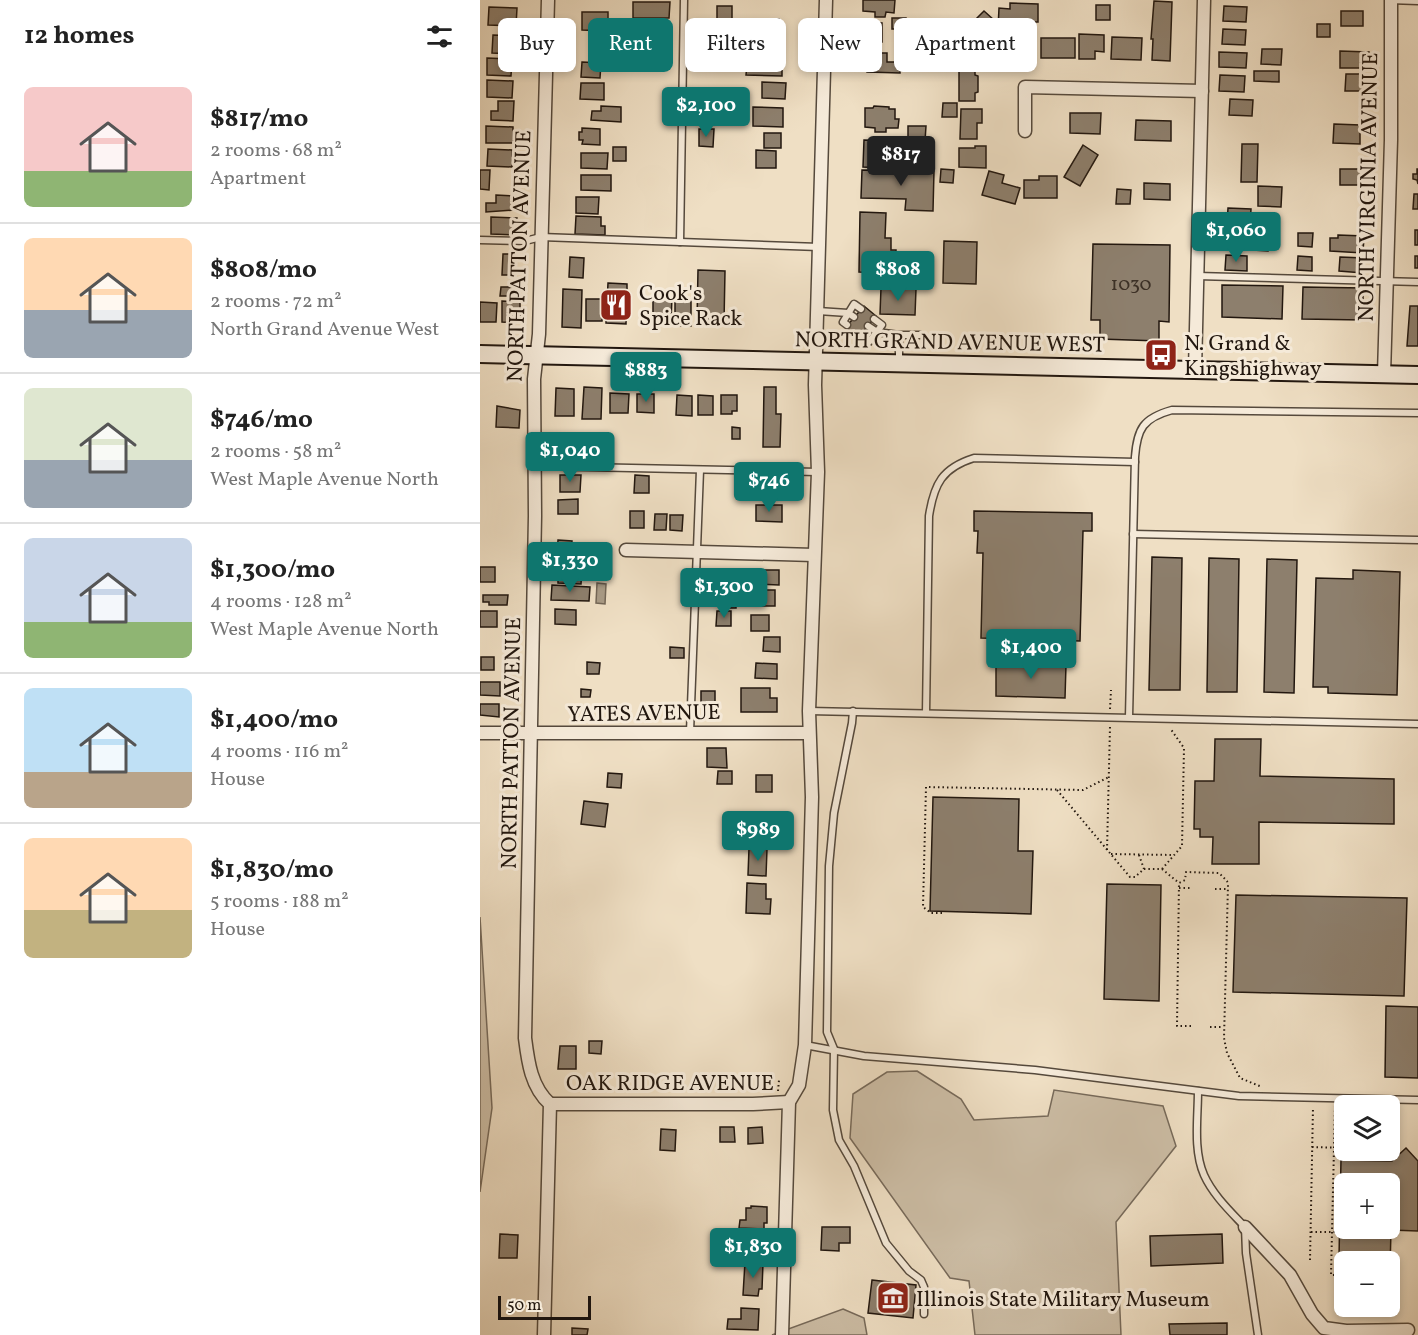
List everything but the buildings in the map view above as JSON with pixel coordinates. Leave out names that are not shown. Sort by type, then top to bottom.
[{"type":"main road","name":"NORTH GRAND AVENUE WEST","points":[[480,354],[1418,375]]},
{"type":"street","name":"NORTH PATTON AVENUE","points":[[548,0],[539,334],[534,379],[532,734],[525,1038],[528,1063],[533,1079],[541,1096],[550,1104]]},
{"type":"street","points":[[782,1335],[789,1102],[799,1085],[805,1045],[812,797],[809,711],[818,472],[815,414],[816,361],[826,0]]},
{"type":"street","points":[[1194,370],[1204,0]]},
{"type":"street","name":"NORTH VIRGINIA AVENUE","points":[[1384,374],[1391,140],[1391,0]]},
{"type":"street","points":[[1025,131],[1025,87],[1202,91]]},
{"type":"street","points":[[626,550],[814,555]]},
{"type":"street","name":"YATES AVENUE","points":[[480,733],[809,733]]},
{"type":"street","name":"OAK RIDGE AVENUE","points":[[550,1104],[789,1102]]},
{"type":"street","points":[[544,1335],[550,1104]]},
{"type":"street","points":[[1245,1227],[1290,1275],[1317,1321],[1324,1328],[1346,1333],[1408,1330]]},
{"type":"lane","points":[[680,242],[684,0]]},
{"type":"lane","points":[[1386,0],[1418,1]]},
{"type":"lane","points":[[480,240],[525,241],[541,237],[819,247]]},
{"type":"lane","points":[[1197,276],[1418,282]]},
{"type":"lane","points":[[847,326],[843,322],[851,315],[854,304],[861,309]]},
{"type":"lane","points":[[818,311],[851,315]]},
{"type":"lane","points":[[860,335],[869,342],[877,333],[882,325],[874,319]]},
{"type":"lane","points":[[868,326],[877,333],[920,335]]},
{"type":"lane","points":[[898,363],[899,335]]},
{"type":"lane","points":[[1129,717],[1135,462],[1139,432],[1145,423],[1159,414],[1172,411],[1418,413]]},
{"type":"lane","points":[[926,713],[929,516],[932,498],[944,475],[951,467],[974,458],[1135,462]]},
{"type":"lane","points":[[535,466],[818,472]]},
{"type":"lane","points":[[690,732],[700,470]]},
{"type":"lane","points":[[1133,534],[1418,540]]},
{"type":"lane","points":[[809,711],[1418,724]]},
{"type":"lane","points":[[853,711],[834,813],[828,880],[827,1032],[834,1050],[833,1110],[839,1140],[854,1166],[886,1243],[909,1271],[921,1280],[924,1287],[924,1314]]},
{"type":"lane","points":[[805,1045],[864,1056],[1035,1070],[1239,1096],[1418,1100]]},
{"type":"lane","points":[[1198,1091],[1198,1146],[1204,1174],[1220,1200],[1245,1227],[1246,1252],[1258,1335]]},
{"type":"path","points":[[1110,709],[1111,690]]},
{"type":"path","points":[[1107,850],[1110,723]]},
{"type":"path","points":[[1162,869],[1182,846],[1184,748],[1169,727]]},
{"type":"path","points":[[942,913],[931,913],[923,906],[926,787],[1083,790],[1109,777]]},
{"type":"path","points":[[1057,790],[1130,877],[1135,877],[1144,869],[1162,869],[1179,882]]},
{"type":"path","points":[[1111,854],[1173,855]]},
{"type":"path","points":[[1139,855],[1144,869]]},
{"type":"path","points":[[1179,882],[1185,880],[1186,872],[1219,873],[1227,881],[1225,1045],[1240,1078],[1244,1080]]},
{"type":"path","points":[[1179,882],[1176,1026],[1191,1026]]},
{"type":"path","points":[[1179,888],[1192,888]]},
{"type":"path","points":[[1215,889],[1227,889]]},
{"type":"path","points":[[1210,1027],[1224,1028]]},
{"type":"path","points":[[1310,1260],[1313,1106]]},
{"type":"path","points":[[1312,1147],[1334,1147]]},
{"type":"path","points":[[1334,1275],[1331,1275],[1335,1161]]},
{"type":"path","points":[[1311,1232],[1332,1232]]},
{"type":"shaded area","points":[[597,583],[606,584],[605,604],[596,603]]},
{"type":"shaded area","points":[[480,917],[492,1108],[480,1192]]},
{"type":"shaded area","points":[[917,1071],[961,1099],[974,1120],[1048,1116],[1054,1090],[1163,1106],[1176,1146],[1116,1222],[1121,1335],[975,1335],[969,1281],[950,1278],[850,1138],[853,1094],[887,1072]]},
{"type":"shaded area","points":[[843,1309],[864,1318],[867,1335],[772,1335]]},
{"type":"place","name":"Cook's Spice Rack","points":[[616,305]]},
{"type":"place","name":"N. Grand & Kingshighway","points":[[1161,355]]},
{"type":"place","name":"Illinois State Military Museum","points":[[893,1298]]}]
